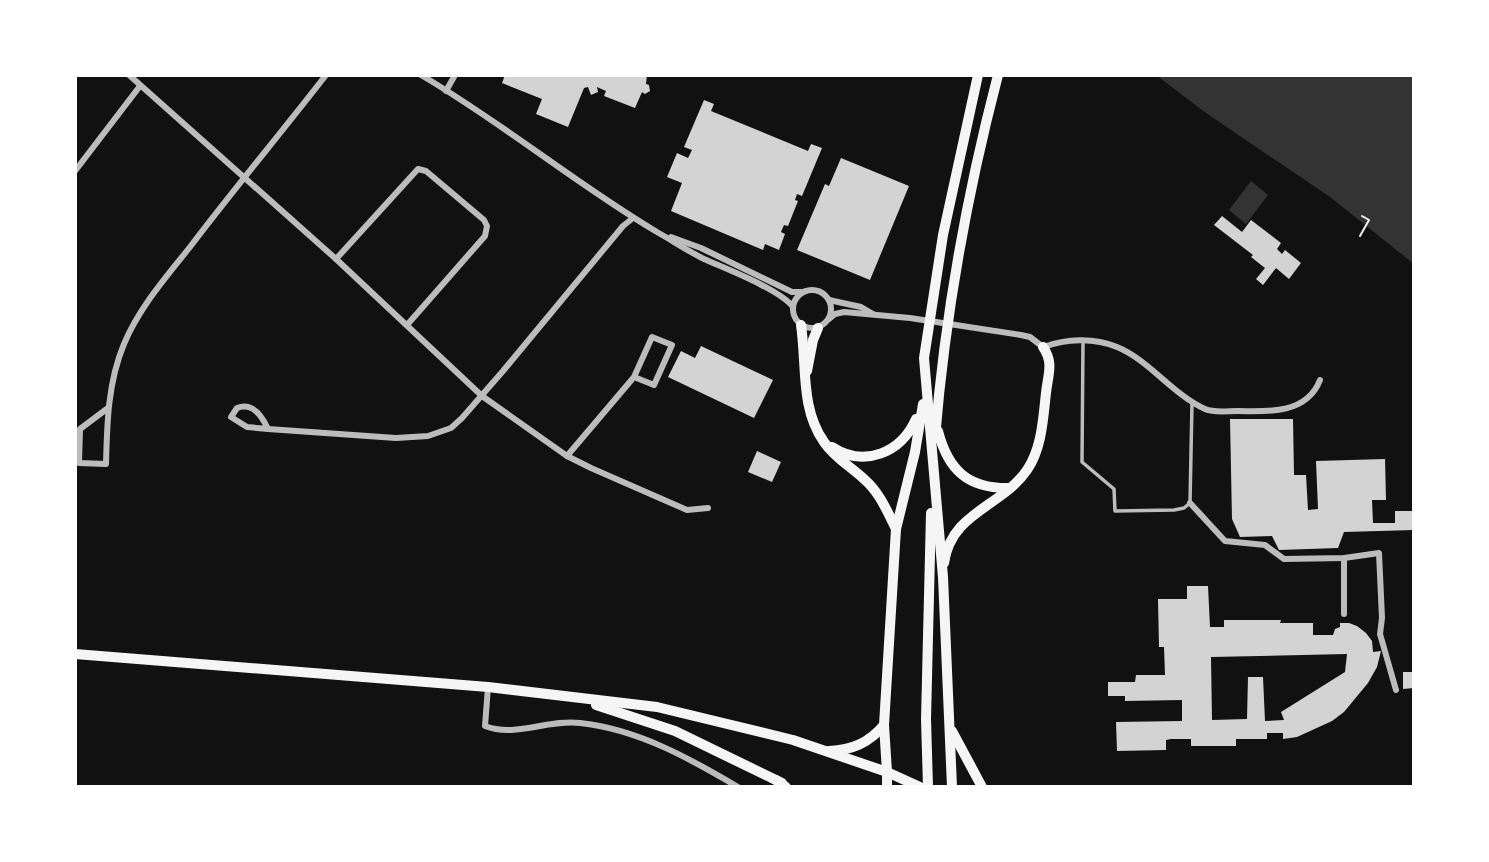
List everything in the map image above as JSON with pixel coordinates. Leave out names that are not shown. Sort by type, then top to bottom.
[{"type":"highway","points":[[952,787],[943,577],[932,467],[925,346],[934,285],[978,75]]},
{"type":"highway","points":[[928,787],[926,719],[932,467],[936,424],[953,288],[982,140],[998,75]]},
{"type":"highway","points":[[801,326],[805,381],[812,418],[823,441],[844,464],[871,485],[896,529]]},
{"type":"highway","points":[[805,381],[818,328]]},
{"type":"highway","points":[[943,577],[950,544],[962,525],[1010,488],[1028,470],[1041,435],[1051,367],[1043,347]]},
{"type":"highway","points":[[887,772],[884,725],[896,529],[915,452],[926,387]]},
{"type":"highway","points":[[823,441],[835,450],[849,455],[880,455],[899,445],[907,437],[922,407]]},
{"type":"highway","points":[[936,424],[943,448],[955,470],[986,487],[1010,488]]},
{"type":"highway","points":[[829,751],[845,750],[863,744],[884,725]]},
{"type":"highway","points":[[949,726],[982,787]]},
{"type":"highway","points":[[776,780],[788,787]]},
{"type":"main road","points":[[75,654],[488,687],[675,710],[829,751],[920,787]]},
{"type":"main road","points":[[558,697],[607,708],[675,732],[776,780]]},
{"type":"main road","points":[[887,772],[887,787]]},
{"type":"street","points":[[108,408],[80,429],[79,463],[106,464],[108,408],[115,370],[139,314],[243,177],[326,75]]},
{"type":"street","points":[[421,75],[633,218],[697,256],[771,291],[793,307]]},
{"type":"street","points":[[446,91],[455,75]]},
{"type":"street","points":[[131,76],[336,259],[482,396],[567,456],[687,510],[708,508]]},
{"type":"street","points":[[75,171],[140,86]]},
{"type":"street","points":[[336,259],[418,169],[426,171],[484,220],[487,226],[485,236],[407,325]]},
{"type":"street","points":[[268,429],[251,407],[237,408],[231,417],[247,427],[268,429],[396,438],[428,436],[451,428],[482,396],[623,226],[633,218]]},
{"type":"street","points":[[656,232],[701,248],[792,292],[818,291],[829,300],[861,307],[875,314]]},
{"type":"street","points":[[802,292],[793,307],[795,319],[801,326],[818,328],[835,314],[844,312],[1021,335],[1043,347],[1068,341],[1103,342],[1119,348],[1210,411],[1275,412],[1294,406],[1315,393],[1321,380]]},
{"type":"street","points":[[829,300],[832,311],[829,319]]},
{"type":"street","points":[[567,456],[634,376],[652,337],[672,345],[654,385],[634,376]]},
{"type":"street","points":[[1189,503],[1225,541],[1265,545],[1284,559],[1344,558],[1379,553],[1382,618],[1380,634],[1396,690]]},
{"type":"street","points":[[1344,558],[1344,614]]},
{"type":"street","points":[[488,687],[485,726],[511,731],[563,722],[607,728],[660,745],[738,787]]},
{"type":"lane","points":[[1083,341],[1082,462],[1114,489],[1115,511],[1174,510],[1184,508],[1189,503],[1192,401]]},
{"type":"path","points":[[1360,236],[1369,220],[1362,216]]},
{"type":"shaded area","points":[[1156,75],[1414,75],[1414,264],[1330,197],[1206,113]]},
{"type":"shaded area","points":[[1251,181],[1268,195],[1246,224],[1229,210]]},
{"type":"building","points":[[505,75],[647,75],[646,84],[649,85],[650,91],[645,94],[642,92],[635,108],[604,96],[606,91],[597,87],[598,92],[591,95],[588,87],[584,88],[568,127],[536,114],[542,99],[502,83]]},
{"type":"building","points":[[704,100],[714,104],[711,111],[808,151],[811,144],[822,148],[802,196],[797,194],[795,200],[798,201],[788,226],[784,225],[781,232],[785,234],[779,250],[765,244],[763,250],[671,211],[682,183],[667,177],[677,153],[688,158],[692,150],[684,147]]},
{"type":"building","points":[[841,158],[909,186],[870,280],[797,250],[825,184],[829,186]]},
{"type":"building","points":[[1222,216],[1242,232],[1251,220],[1281,243],[1277,249],[1282,254],[1285,250],[1301,263],[1289,279],[1276,268],[1263,285],[1256,279],[1265,268],[1251,257],[1253,255],[1214,225]]},
{"type":"building","points":[[701,346],[773,380],[754,418],[668,377],[681,351],[695,358]]},
{"type":"building","points":[[1230,419],[1293,419],[1294,475],[1306,475],[1308,510],[1318,509],[1316,461],[1385,459],[1386,500],[1372,500],[1373,523],[1395,523],[1395,511],[1414,511],[1414,530],[1344,532],[1338,548],[1279,550],[1272,536],[1240,537],[1232,519]]},
{"type":"building","points":[[757,451],[781,462],[772,482],[748,472]]},
{"type":"building","points":[[1187,586],[1208,586],[1210,627],[1224,627],[1224,620],[1281,620],[1280,623],[1313,623],[1313,635],[1333,635],[1340,623],[1349,623],[1366,633],[1372,641],[1373,652],[1381,651],[1377,667],[1368,683],[1344,712],[1332,721],[1297,737],[1283,739],[1283,733],[1267,733],[1267,739],[1236,739],[1236,746],[1191,746],[1191,739],[1171,739],[1166,740],[1166,750],[1117,751],[1116,722],[1182,721],[1182,700],[1125,701],[1125,696],[1108,696],[1108,682],[1135,682],[1136,675],[1165,675],[1164,647],[1159,647],[1158,599],[1187,599]],"holes":[[[1347,654],[1345,672],[1281,712],[1284,720],[1265,721],[1263,677],[1248,677],[1247,719],[1212,720],[1211,657]]]},
{"type":"building","points":[[1403,672],[1414,672],[1414,688],[1403,689]]}]
